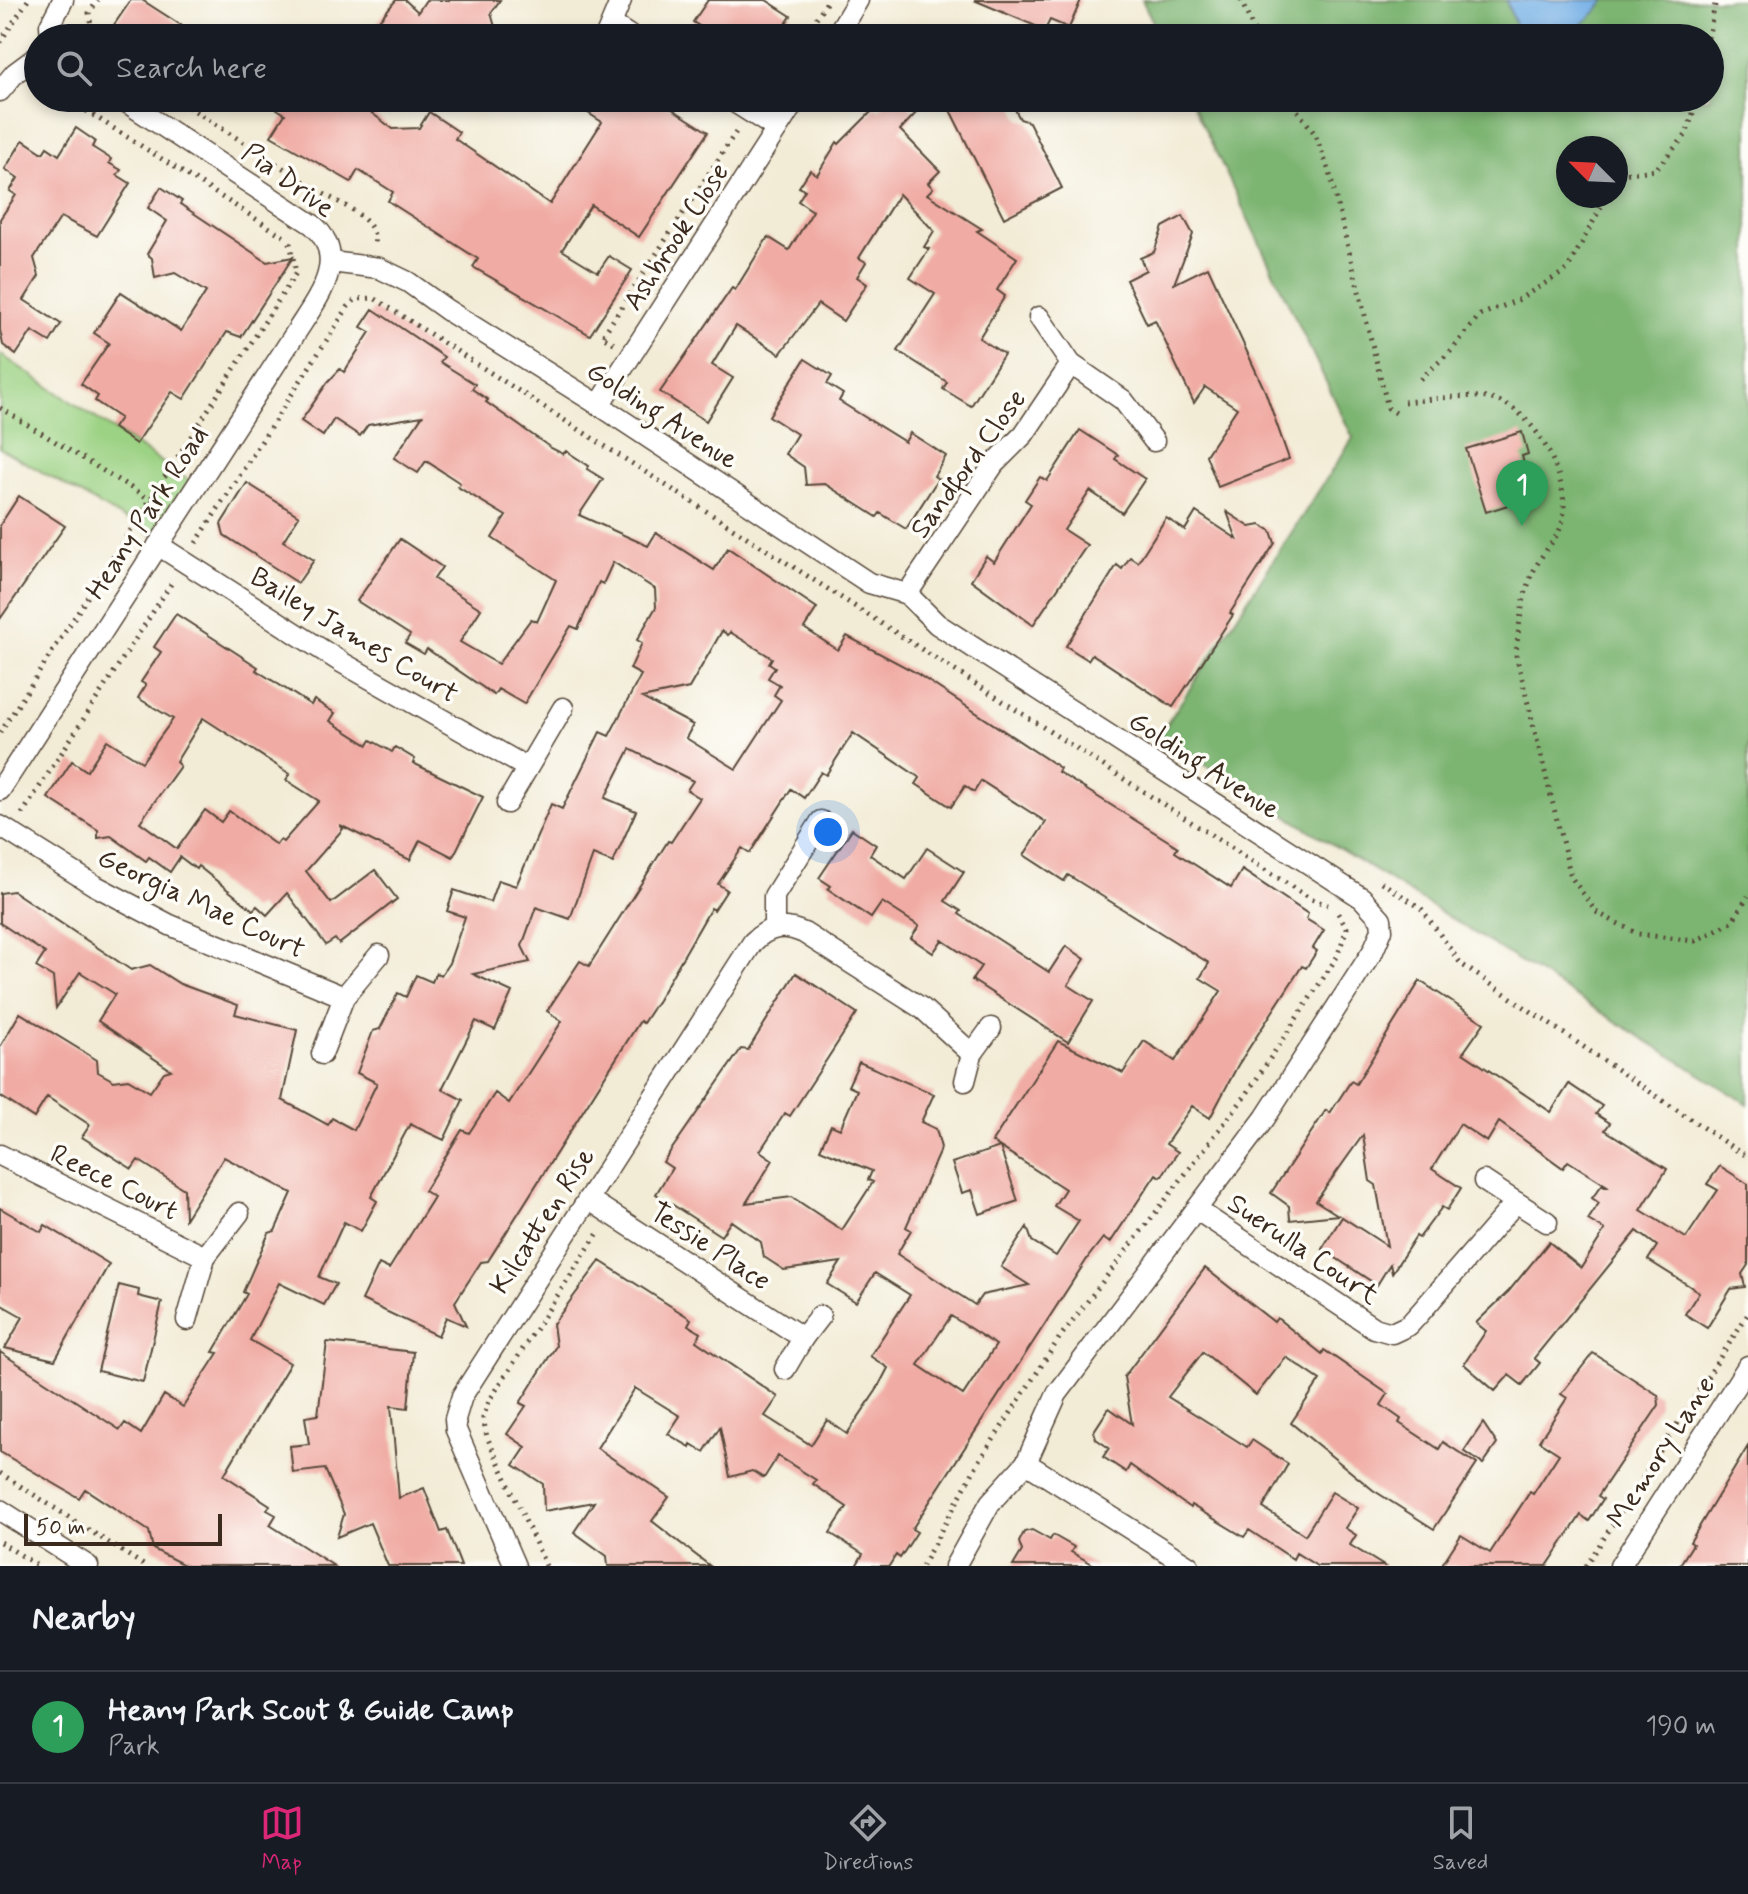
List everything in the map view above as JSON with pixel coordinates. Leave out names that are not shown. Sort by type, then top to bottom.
[{"type":"street","points":[[51,24],[63,0]]},
{"type":"street","points":[[612,24],[621,0]]},
{"type":"street","points":[[843,24],[858,0]]},
{"type":"street","points":[[0,91],[24,66]]},
{"type":"street","name":"Pia Drive","points":[[141,112],[313,225],[327,242],[331,262]]},
{"type":"street","points":[[750,112],[777,129]]},
{"type":"street","name":"Ashbrook Close","points":[[599,405],[788,112]]},
{"type":"street","name":"Golding Avenue","points":[[331,262],[369,266],[395,275],[869,583],[907,594],[937,624],[1362,898],[1381,919],[1382,930],[1373,951],[1327,1026],[1197,1210],[1057,1394],[1026,1463],[990,1503],[955,1566]]},
{"type":"street","name":"Heany Park Road","points":[[0,790],[326,283],[331,262]]},
{"type":"street","points":[[1039,317],[1071,364],[1123,400],[1154,441]]},
{"type":"street","name":"Sandford Close","points":[[907,594],[994,464],[1024,434],[1071,364]]},
{"type":"street","name":"Bailey James Court","points":[[158,545],[341,662],[526,767]]},
{"type":"street","points":[[507,803],[563,708]]},
{"type":"street","points":[[821,821],[774,896],[774,928],[785,927],[804,933],[923,1009],[972,1054]]},
{"type":"street","name":"Georgia Mae Court","points":[[0,826],[94,885],[170,925],[344,997]]},
{"type":"street","name":"Kilcatten Rise","points":[[515,1566],[460,1442],[455,1419],[467,1385],[753,942],[774,928]]},
{"type":"street","points":[[322,1054],[344,997],[379,955]]},
{"type":"street","points":[[965,1081],[972,1054],[991,1028]]},
{"type":"street","name":"Reece Court","points":[[0,1155],[205,1257]]},
{"type":"street","points":[[1484,1181],[1547,1222]]},
{"type":"street","name":"Tessie Place","points":[[588,1199],[803,1338]]},
{"type":"street","name":"Suerulla Court","points":[[1197,1210],[1367,1324],[1392,1333],[1409,1325],[1516,1202]]},
{"type":"street","points":[[187,1320],[205,1257],[239,1213]]},
{"type":"street","points":[[785,1369],[820,1316]]},
{"type":"street","name":"Memory Lane","points":[[1620,1566],[1748,1366]]},
{"type":"street","points":[[1730,1395],[1748,1406]]},
{"type":"street","points":[[1026,1463],[1189,1566]]},
{"type":"street","points":[[0,1510],[88,1566]]},
{"type":"path","points":[[0,42],[28,0]]},
{"type":"path","points":[[91,24],[89,13],[98,0]]},
{"type":"path","points":[[812,24],[828,0]]},
{"type":"path","points":[[1241,0],[1251,24]]},
{"type":"path","points":[[1711,24],[1716,0]]},
{"type":"path","points":[[0,733],[296,273],[290,242],[88,112]]},
{"type":"path","points":[[197,112],[371,224],[376,235],[373,249]]},
{"type":"path","points":[[1298,112],[1315,134],[1329,171],[1388,408],[1396,413]]},
{"type":"path","points":[[1628,173],[1655,170],[1686,135],[1693,112]]},
{"type":"path","points":[[632,354],[602,337],[742,123]]},
{"type":"path","points":[[313,197],[317,190]]},
{"type":"path","points":[[1420,379],[1451,351],[1480,315],[1516,301],[1567,270],[1601,208]]},
{"type":"path","points":[[285,240],[292,230]]},
{"type":"path","points":[[194,547],[348,307],[356,299],[374,298],[1341,915],[1347,936],[1337,957],[1246,1095],[1060,1337],[977,1465],[922,1566]]},
{"type":"path","points":[[1404,402],[1493,399],[1514,408],[1528,422],[1551,459],[1560,484],[1564,497],[1563,521],[1530,579],[1516,655],[1571,877],[1596,912],[1638,934],[1695,941],[1732,922],[1748,896]]},
{"type":"path","points":[[0,408],[151,500]]},
{"type":"path","points":[[23,813],[175,577]]},
{"type":"path","points":[[1369,875],[1421,908],[1461,964],[1742,1154],[1748,1154]]},
{"type":"path","points":[[546,1566],[487,1437],[483,1418],[489,1401],[602,1227]]},
{"type":"path","points":[[1586,1566],[1748,1314]]},
{"type":"path","points":[[0,1473],[145,1566]]},
{"type":"path","points":[[0,1542],[38,1566]]},
{"type":"green space","points":[[1142,0],[1748,0],[1748,1104],[1159,736],[1353,438],[1197,112],[1724,112],[1724,24],[1154,24]]},
{"type":"green space","points":[[0,354],[196,485],[161,540],[0,448]]},
{"type":"water","points":[[1506,0],[1606,0],[1582,24],[1515,24]]},
{"type":"building","points":[[131,0],[142,0],[179,24],[115,24]]},
{"type":"building","points":[[396,0],[405,0],[418,12],[426,0],[500,0],[491,13],[494,24],[376,24]]},
{"type":"building","points":[[708,0],[766,0],[791,16],[786,24],[693,22]]},
{"type":"building","points":[[974,0],[1081,0],[1071,24],[1050,20],[1048,24],[1031,24]]},
{"type":"building","points":[[282,112],[370,112],[393,129],[419,128],[429,112],[459,132],[455,139],[550,204],[602,122],[587,112],[677,112],[708,132],[639,237],[591,205],[562,250],[598,272],[609,256],[632,270],[590,335],[473,267],[478,259],[388,201],[393,192],[358,170],[351,182],[271,136],[285,114]]},
{"type":"building","points":[[871,112],[916,113],[900,130],[940,171],[928,183],[933,188],[927,194],[982,229],[977,231],[1017,258],[997,290],[1005,296],[979,338],[1004,354],[971,406],[943,389],[947,382],[898,351],[935,294],[910,278],[929,249],[924,247],[934,231],[899,194],[859,258],[866,262],[857,277],[867,284],[843,321],[818,304],[780,354],[736,326],[712,365],[733,378],[706,421],[660,392],[732,288],[735,290],[768,237],[789,250],[813,211],[798,201],[805,190],[799,187],[810,170],[817,175],[837,142],[839,144]]},
{"type":"building","points":[[951,112],[1016,112],[1020,119],[1029,122],[1062,188],[1004,218]]},
{"type":"building","points":[[76,128],[95,141],[92,147],[111,159],[109,163],[121,170],[117,175],[130,183],[97,236],[61,217],[34,258],[39,276],[24,300],[61,324],[50,342],[32,331],[16,355],[3,345],[0,330],[0,219],[16,195],[10,191],[18,178],[5,169],[23,140],[43,153],[47,147],[59,155]]},
{"type":"building","points":[[161,187],[182,201],[180,204],[267,262],[293,257],[241,337],[227,332],[184,399],[172,392],[136,444],[113,428],[120,418],[95,401],[98,396],[81,384],[109,343],[94,333],[121,292],[181,331],[206,292],[175,273],[155,278],[152,258],[147,254],[167,221],[148,208]]},
{"type":"building","points":[[1183,216],[1193,234],[1174,284],[1208,267],[1265,391],[1289,459],[1218,487],[1206,455],[1237,408],[1205,387],[1194,403],[1155,320],[1147,324],[1126,280],[1146,270],[1140,258],[1154,252],[1163,227]]},
{"type":"building","points":[[373,309],[444,357],[440,362],[475,384],[472,389],[488,400],[486,402],[551,448],[563,454],[566,451],[589,466],[587,469],[603,479],[579,515],[648,546],[656,533],[714,570],[728,548],[817,608],[804,628],[838,650],[847,636],[913,671],[1060,768],[1058,772],[1178,847],[1175,852],[1231,888],[1242,870],[1308,914],[1306,919],[1324,930],[1313,948],[1317,951],[1306,968],[1302,966],[1238,1065],[1210,1118],[1192,1106],[1166,1144],[1178,1152],[1161,1177],[1156,1174],[1110,1243],[1103,1238],[1089,1256],[912,1529],[917,1532],[900,1558],[896,1555],[889,1566],[856,1566],[863,1554],[830,1533],[847,1507],[813,1484],[816,1480],[778,1456],[764,1478],[752,1471],[730,1477],[720,1427],[704,1452],[691,1444],[690,1447],[668,1434],[680,1416],[635,1388],[597,1448],[669,1497],[652,1521],[710,1566],[608,1566],[607,1556],[574,1532],[594,1502],[544,1511],[543,1484],[514,1465],[526,1447],[507,1434],[526,1406],[520,1403],[556,1346],[553,1324],[600,1261],[691,1319],[688,1325],[701,1333],[696,1341],[778,1397],[765,1416],[811,1445],[827,1420],[847,1434],[876,1391],[888,1368],[870,1356],[910,1295],[875,1273],[856,1302],[827,1284],[841,1262],[784,1270],[764,1257],[761,1242],[731,1221],[721,1236],[656,1194],[672,1168],[663,1162],[741,1049],[748,1050],[796,973],[857,1013],[790,1116],[785,1113],[760,1151],[773,1160],[746,1203],[792,1197],[842,1230],[873,1182],[868,1180],[872,1171],[820,1149],[831,1125],[840,1129],[857,1090],[848,1086],[859,1062],[934,1094],[921,1122],[936,1129],[941,1148],[906,1227],[911,1230],[897,1254],[975,1305],[982,1295],[1029,1285],[1001,1267],[1027,1227],[1032,1241],[1056,1256],[1079,1221],[1054,1206],[1065,1189],[992,1142],[1058,1041],[1123,1073],[1144,1041],[1175,1061],[1221,991],[1200,978],[1209,963],[1068,875],[1064,881],[1024,855],[1046,822],[981,781],[974,792],[965,786],[951,807],[916,784],[920,778],[853,733],[826,775],[821,772],[804,798],[791,789],[750,853],[742,848],[718,884],[727,890],[714,910],[711,908],[658,1000],[643,1023],[640,1021],[488,1261],[481,1262],[455,1302],[466,1326],[446,1317],[438,1336],[362,1300],[379,1264],[389,1269],[434,1197],[424,1191],[462,1130],[469,1133],[495,1093],[509,1103],[562,1021],[547,1011],[580,961],[589,966],[668,841],[671,842],[700,798],[687,790],[693,781],[630,749],[605,798],[636,811],[613,863],[593,855],[570,919],[536,907],[522,946],[530,962],[473,974],[512,992],[495,1030],[476,1021],[442,1089],[463,1100],[444,1140],[410,1124],[371,1197],[377,1201],[361,1231],[344,1222],[319,1277],[336,1284],[324,1305],[279,1283],[250,1340],[290,1363],[224,1475],[270,1505],[267,1510],[276,1515],[270,1525],[334,1566],[186,1566],[153,1549],[149,1531],[85,1489],[79,1498],[0,1452],[0,1352],[120,1430],[125,1423],[141,1434],[164,1395],[183,1407],[218,1353],[213,1352],[247,1294],[243,1292],[264,1244],[269,1233],[275,1231],[292,1193],[224,1157],[185,1219],[184,1189],[138,1160],[132,1169],[82,1137],[90,1125],[47,1097],[34,1118],[0,1096],[0,1047],[20,1013],[97,1060],[98,1072],[114,1081],[128,1079],[150,1092],[164,1072],[171,1070],[98,1021],[115,994],[80,972],[56,1008],[53,977],[36,967],[45,953],[0,923],[0,893],[13,891],[131,970],[150,965],[180,984],[238,1005],[235,1014],[297,1030],[282,1100],[328,1125],[332,1118],[354,1130],[377,1083],[357,1073],[373,1031],[380,1029],[398,993],[406,997],[416,975],[432,982],[436,973],[441,975],[449,963],[465,917],[447,911],[454,890],[490,902],[498,880],[516,886],[551,804],[562,809],[600,732],[609,736],[641,675],[630,669],[642,643],[637,640],[656,607],[655,589],[613,562],[603,584],[599,582],[578,629],[571,626],[524,704],[498,689],[494,695],[427,649],[424,654],[405,643],[410,635],[357,601],[400,539],[442,567],[434,579],[481,609],[460,642],[498,664],[531,619],[537,622],[556,580],[492,538],[506,516],[458,487],[460,483],[426,461],[418,473],[394,458],[422,416],[368,425],[360,436],[334,419],[323,436],[301,421],[328,382],[340,369],[344,372],[370,332],[361,327]],"holes":[[[722,631],[728,635],[730,632],[772,658],[769,663],[775,667],[768,678],[780,685],[774,695],[781,700],[736,769],[686,738],[693,725],[642,698],[689,688]],[[951,1316],[996,1345],[963,1395],[918,1365]]]},
{"type":"building","points":[[805,359],[832,376],[827,384],[843,394],[839,401],[905,442],[910,433],[946,456],[934,476],[938,479],[906,529],[880,513],[877,517],[825,484],[806,485],[804,467],[785,454],[797,434],[769,416]]},
{"type":"building","points":[[1080,430],[1118,455],[1115,459],[1145,479],[1122,513],[1090,491],[1064,530],[1087,545],[1033,625],[971,580],[986,556],[994,562],[1031,504],[1025,500],[1040,477],[1047,481]]},
{"type":"building","points":[[1522,432],[1528,454],[1522,456],[1529,484],[1507,490],[1511,504],[1486,512],[1466,449]]},
{"type":"building","points":[[247,483],[299,516],[283,541],[314,560],[298,583],[224,535],[221,524]]},
{"type":"building","points":[[19,496],[65,526],[0,619],[0,525]]},
{"type":"building","points":[[1196,512],[1237,539],[1227,512],[1250,527],[1261,525],[1271,531],[1275,543],[1173,707],[1092,654],[1088,660],[1066,646],[1117,565],[1122,569],[1130,557],[1138,562],[1166,518],[1185,530]]},
{"type":"building","points":[[176,614],[311,705],[314,700],[335,713],[330,721],[368,745],[371,740],[392,752],[395,747],[415,759],[413,763],[483,797],[453,857],[420,840],[410,860],[340,825],[343,829],[306,871],[331,903],[375,870],[397,899],[339,944],[335,939],[326,945],[287,893],[267,915],[257,906],[253,910],[198,866],[196,869],[180,857],[170,872],[149,857],[146,861],[111,836],[98,838],[98,830],[48,798],[72,761],[87,771],[107,740],[142,762],[173,719],[138,698],[146,685],[141,682],[161,652],[154,647]],"holes":[[[203,718],[290,774],[286,780],[319,801],[283,842],[280,840],[276,845],[229,811],[221,822],[205,810],[177,849],[140,822],[180,766],[176,762]]]},
{"type":"building","points":[[852,829],[876,845],[870,855],[906,879],[927,848],[964,872],[945,901],[961,911],[959,914],[1049,972],[1066,946],[1085,959],[1068,985],[1093,1001],[1068,1042],[972,980],[981,966],[942,940],[933,953],[911,938],[919,926],[882,902],[871,918],[828,889],[831,886],[819,878]]},
{"type":"building","points":[[1420,981],[1484,1023],[1463,1053],[1551,1112],[1569,1084],[1602,1106],[1596,1114],[1610,1123],[1605,1130],[1667,1169],[1641,1210],[1686,1238],[1718,1190],[1707,1184],[1720,1166],[1748,1184],[1748,1265],[1742,1274],[1745,1287],[1731,1289],[1707,1328],[1685,1314],[1699,1292],[1648,1260],[1657,1246],[1637,1231],[1534,1358],[1540,1363],[1522,1385],[1509,1375],[1495,1391],[1464,1364],[1486,1331],[1476,1323],[1509,1291],[1549,1242],[1581,1268],[1605,1230],[1588,1220],[1599,1203],[1592,1198],[1602,1185],[1609,1187],[1568,1161],[1563,1168],[1499,1122],[1487,1142],[1460,1124],[1432,1169],[1461,1188],[1447,1210],[1442,1207],[1419,1238],[1416,1236],[1392,1273],[1390,1264],[1377,1285],[1322,1249],[1342,1217],[1387,1246],[1376,1185],[1370,1181],[1363,1135],[1316,1201],[1338,1215],[1290,1220],[1289,1206],[1271,1193],[1326,1110],[1330,1113],[1351,1081],[1356,1084]]},
{"type":"building","points":[[1000,1147],[1018,1201],[980,1214],[972,1190],[962,1193],[952,1163]]},
{"type":"building","points":[[0,1208],[41,1232],[45,1225],[109,1264],[55,1360],[5,1348],[23,1317],[0,1304]]},
{"type":"building","points":[[1205,1268],[1274,1322],[1277,1318],[1322,1354],[1324,1350],[1388,1394],[1381,1405],[1401,1419],[1399,1423],[1439,1449],[1443,1442],[1477,1464],[1434,1529],[1373,1490],[1291,1423],[1320,1380],[1286,1357],[1256,1395],[1203,1352],[1168,1397],[1247,1447],[1252,1440],[1288,1464],[1263,1508],[1305,1535],[1332,1492],[1358,1508],[1345,1528],[1356,1535],[1350,1545],[1384,1566],[1317,1566],[1296,1553],[1293,1559],[1249,1530],[1244,1537],[1191,1505],[1190,1508],[1130,1465],[1126,1472],[1103,1457],[1109,1448],[1096,1439],[1094,1431],[1109,1408],[1132,1424],[1124,1377]]},
{"type":"building","points":[[119,1285],[139,1290],[138,1296],[162,1302],[143,1382],[98,1371]]},
{"type":"building","points":[[327,1342],[413,1352],[408,1408],[391,1406],[399,1498],[424,1488],[441,1532],[447,1530],[461,1566],[388,1566],[370,1523],[337,1537],[344,1514],[325,1469],[293,1473],[290,1446],[309,1444],[305,1417],[318,1415]]},
{"type":"building","points":[[1593,1353],[1658,1395],[1659,1405],[1598,1496],[1603,1499],[1589,1521],[1581,1515],[1547,1566],[1441,1566],[1461,1535],[1490,1553],[1530,1492],[1533,1494],[1559,1454],[1539,1441],[1567,1398],[1561,1394]]},
{"type":"building","points":[[1483,1423],[1497,1444],[1483,1464],[1464,1451]]},
{"type":"building","points":[[1748,1446],[1748,1566],[1679,1566],[1693,1544],[1690,1542]]},
{"type":"building","points":[[1032,1530],[1050,1540],[1053,1535],[1074,1547],[1071,1552],[1096,1566],[1013,1566],[1022,1551],[1019,1542],[1024,1532]]},
{"type":"place","name":"Heany Park Scout & Guide Camp","points":[[1522,526]]}]
